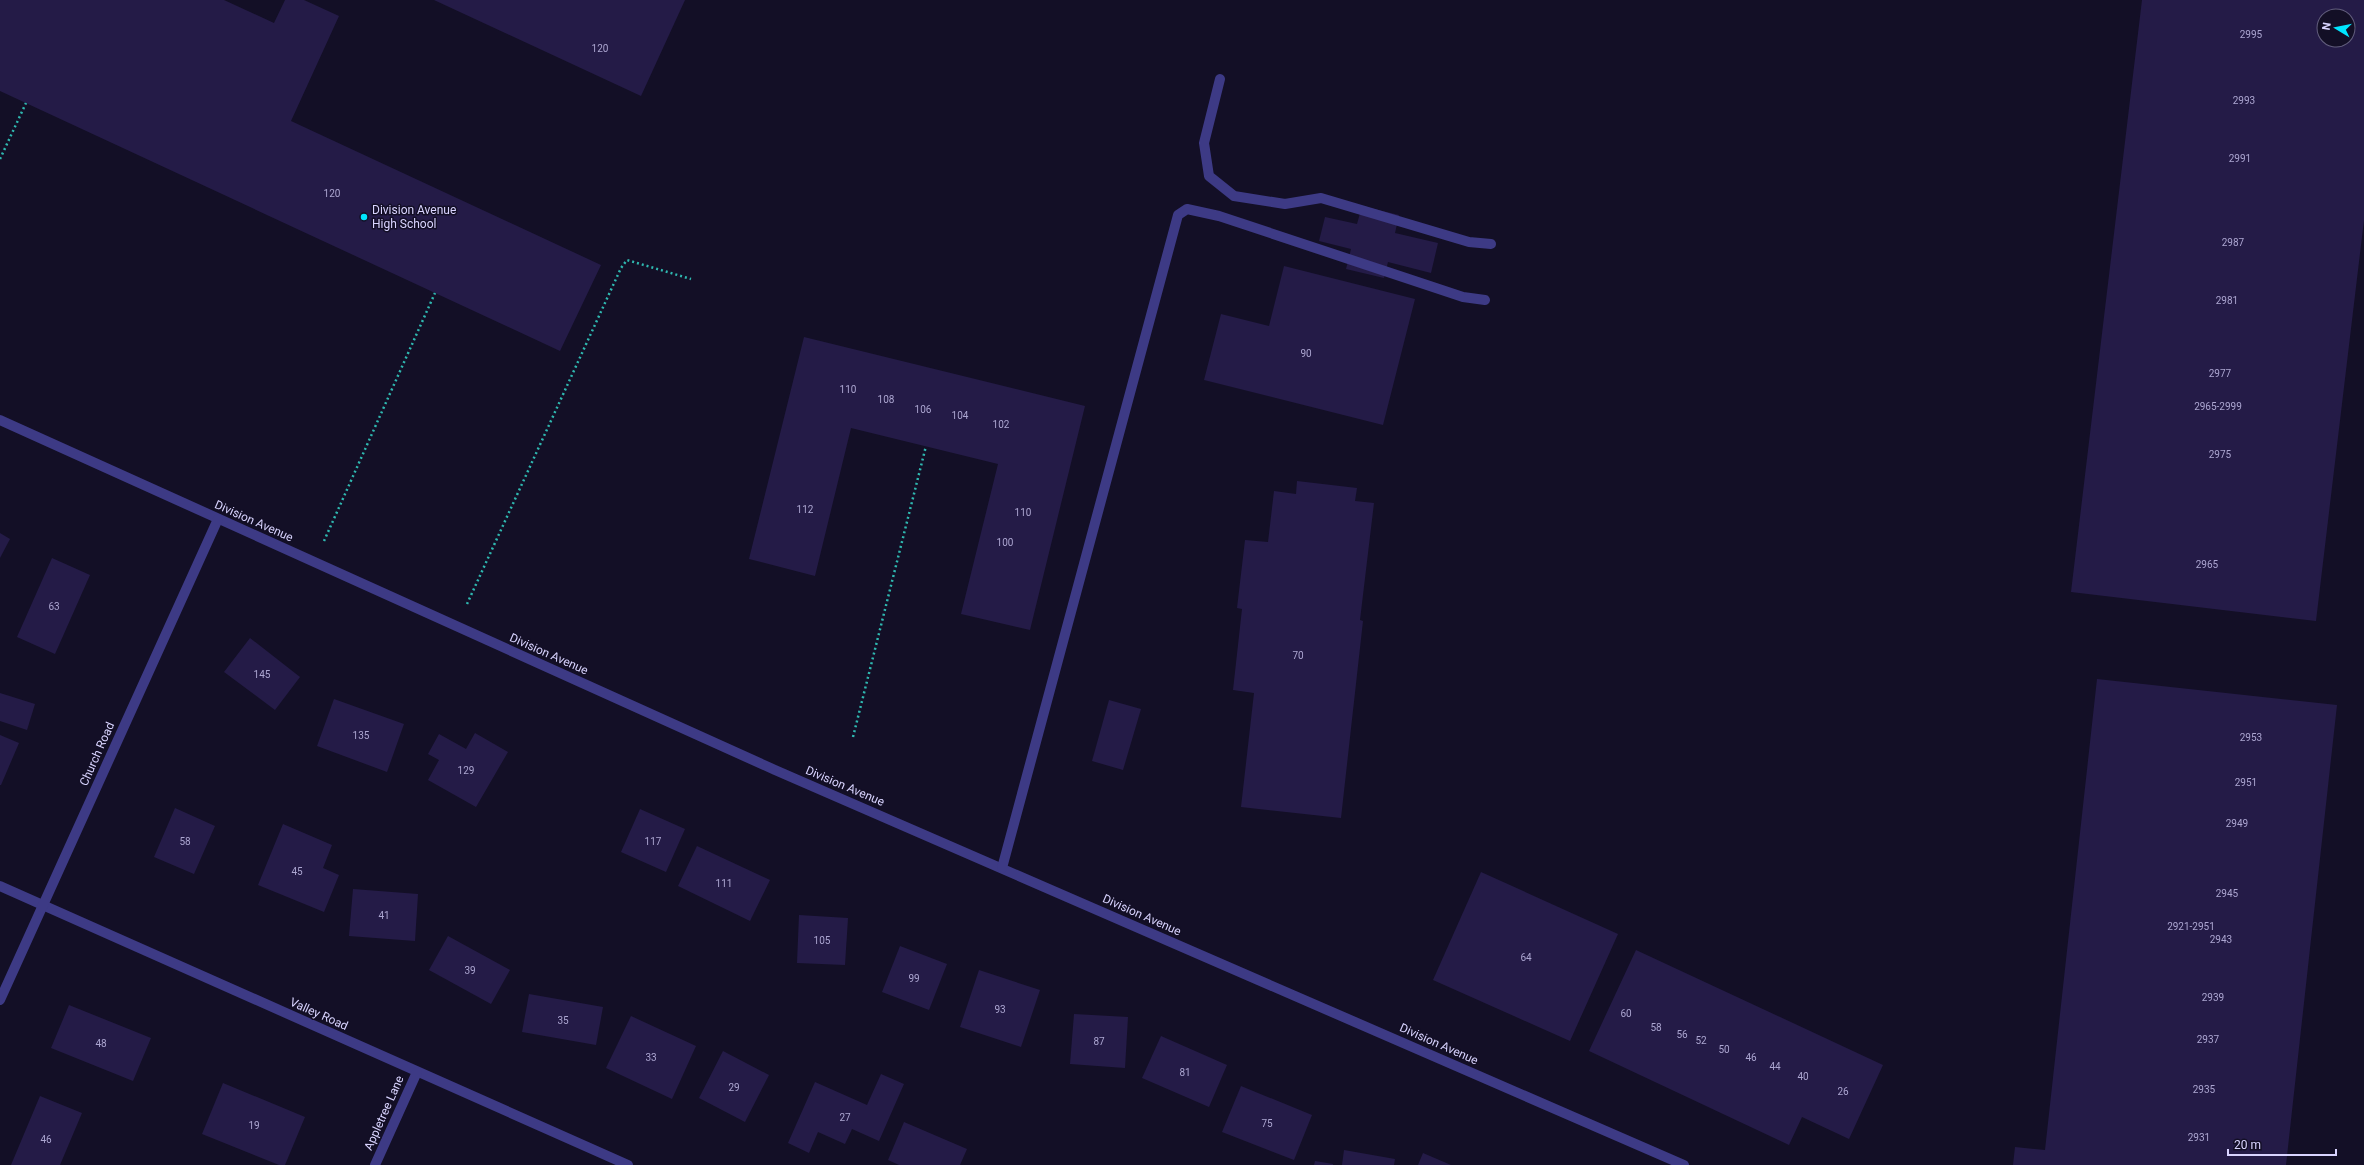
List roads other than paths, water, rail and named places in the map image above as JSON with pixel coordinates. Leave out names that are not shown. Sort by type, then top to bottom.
[{"type":"street","points":[[1220,80],[1204,142],[1209,176],[1234,196],[1285,204],[1321,198],[1469,242],[1491,244]]},
{"type":"street","points":[[1002,868],[1178,214],[1187,209],[1219,216],[1463,297],[1485,300]]},
{"type":"street","name":"Division Avenue","points":[[0,420],[775,770],[1684,1165]]},
{"type":"street","name":"Church Road","points":[[0,1000],[218,519]]},
{"type":"street","name":"Valley Road","points":[[0,886],[628,1165]]},
{"type":"street","name":"Appletree Lane","points":[[375,1165],[417,1072]]},
{"type":"place","name":"Division Avenue High School","points":[[364,217]]}]
